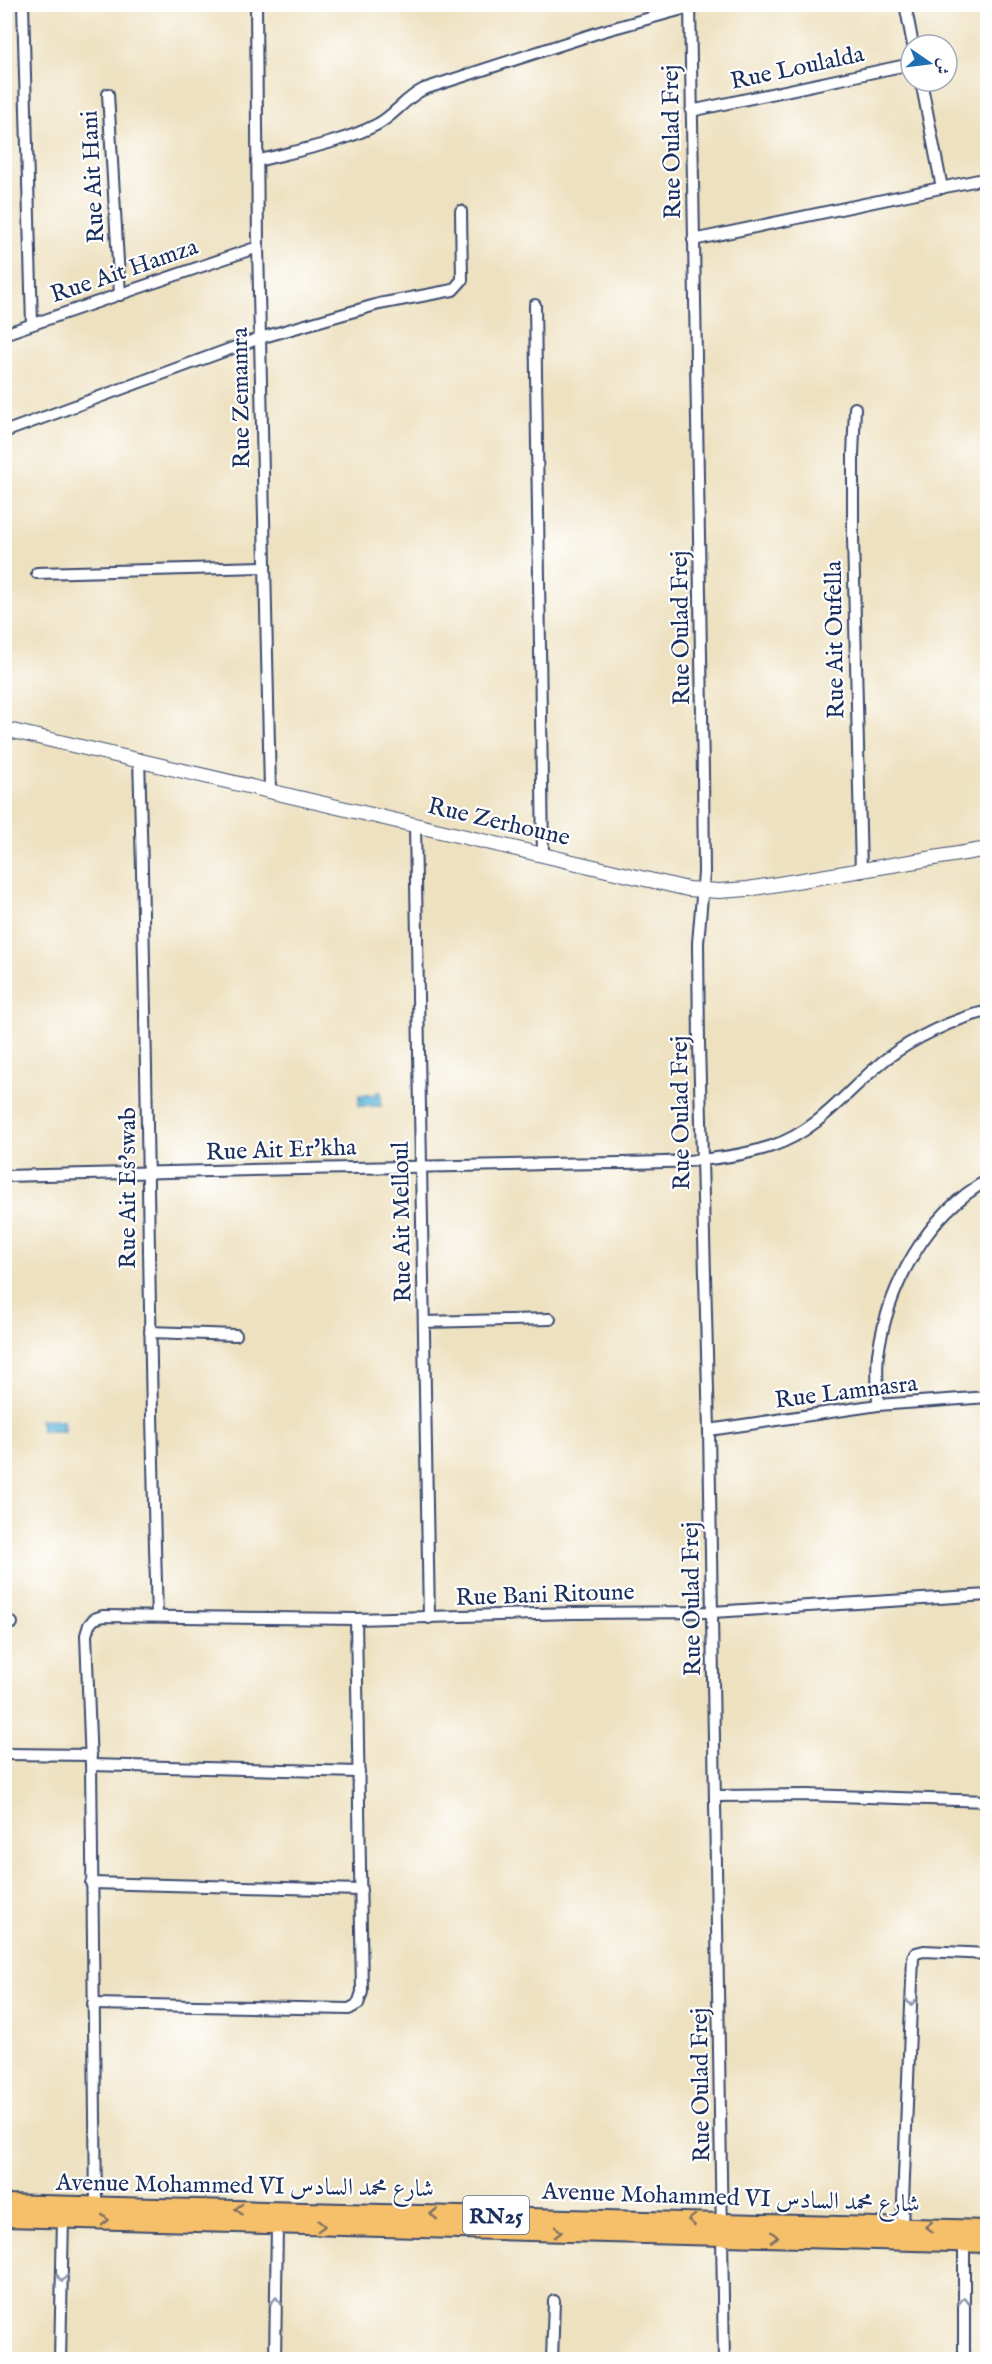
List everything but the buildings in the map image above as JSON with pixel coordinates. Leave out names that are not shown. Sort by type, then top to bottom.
[{"type":"main road","name":"Avenue Mohammed VI شارع محمد السادس","points":[[4,2203],[722,2229],[987,2244]]},
{"type":"main road","name":"Avenue Mohammed VI شارع محمد السادس","points":[[4,2218],[277,2225],[722,2229],[902,2226],[987,2229]]},
{"type":"street","points":[[23,4],[32,324]]},
{"type":"street","name":"Rue Zemamra","points":[[256,4],[258,247],[270,790]]},
{"type":"street","points":[[905,4],[911,33]]},
{"type":"street","points":[[257,161],[312,147],[370,128],[381,122],[406,99],[424,89],[592,34],[690,6]]},
{"type":"street","name":"Rue Oulad Frej","points":[[690,6],[703,773],[702,890],[698,943],[709,1430],[724,2360]]},
{"type":"street","name":"Rue Loulalda","points":[[691,111],[899,67]]},
{"type":"street","points":[[923,93],[942,188]]},
{"type":"street","name":"Rue Ait Hani","points":[[108,94],[120,295]]},
{"type":"street","points":[[693,240],[987,178]]},
{"type":"street","points":[[4,432],[260,338],[379,304],[457,288],[462,275],[461,211]]},
{"type":"street","name":"Rue Ait Hamza","points":[[4,334],[258,247]]},
{"type":"street","points":[[535,305],[543,853]]},
{"type":"street","name":"Rue Ait Oufella","points":[[855,408],[853,478],[861,872]]},
{"type":"street","points":[[37,573],[265,567]]},
{"type":"street","name":"Rue Zerhoune","points":[[4,729],[543,853],[667,884],[702,890],[748,889],[861,872],[987,849]]},
{"type":"street","name":"Rue Ait Es'swab","points":[[139,759],[157,1616]]},
{"type":"street","name":"Rue Ait Melloul","points":[[415,825],[429,1618]]},
{"type":"street","name":"Rue Ait Er'kha","points":[[4,1176],[702,1159],[772,1146],[797,1136],[819,1120],[886,1059],[949,1024],[987,1011]]},
{"type":"street","points":[[878,1405],[878,1357],[883,1327],[893,1296],[908,1265],[925,1237],[955,1204],[987,1180]]},
{"type":"street","points":[[424,1322],[550,1318]]},
{"type":"street","points":[[150,1332],[236,1335]]},
{"type":"street","name":"Rue Lamnasra","points":[[709,1430],[878,1405],[987,1397]]},
{"type":"street","name":"Rue Bani Ritoune","points":[[91,1760],[86,1635],[94,1619],[103,1616],[356,1619],[712,1612],[987,1595]]},
{"type":"street","points":[[93,2004],[349,2009],[355,2007],[361,2000],[356,1619]]},
{"type":"street","points":[[4,1754],[359,1772]]},
{"type":"street","points":[[91,1760],[96,2205]]},
{"type":"street","points":[[715,1796],[807,1795],[987,1801]]},
{"type":"street","points":[[91,1883],[361,1890]]},
{"type":"street","points":[[902,2226],[913,1957],[916,1953],[924,1952],[987,1954]]},
{"type":"street","points":[[60,2360],[63,2219]]},
{"type":"street","points":[[275,2360],[277,2225]]},
{"type":"street","points":[[964,2243],[964,2360]]},
{"type":"street","points":[[552,2360],[554,2301]]},
{"type":"water","points":[[381,1092],[381,1106],[359,1106],[359,1095],[375,1095]]},
{"type":"water","points":[[40,1419],[63,1420],[64,1431],[42,1431]]}]
